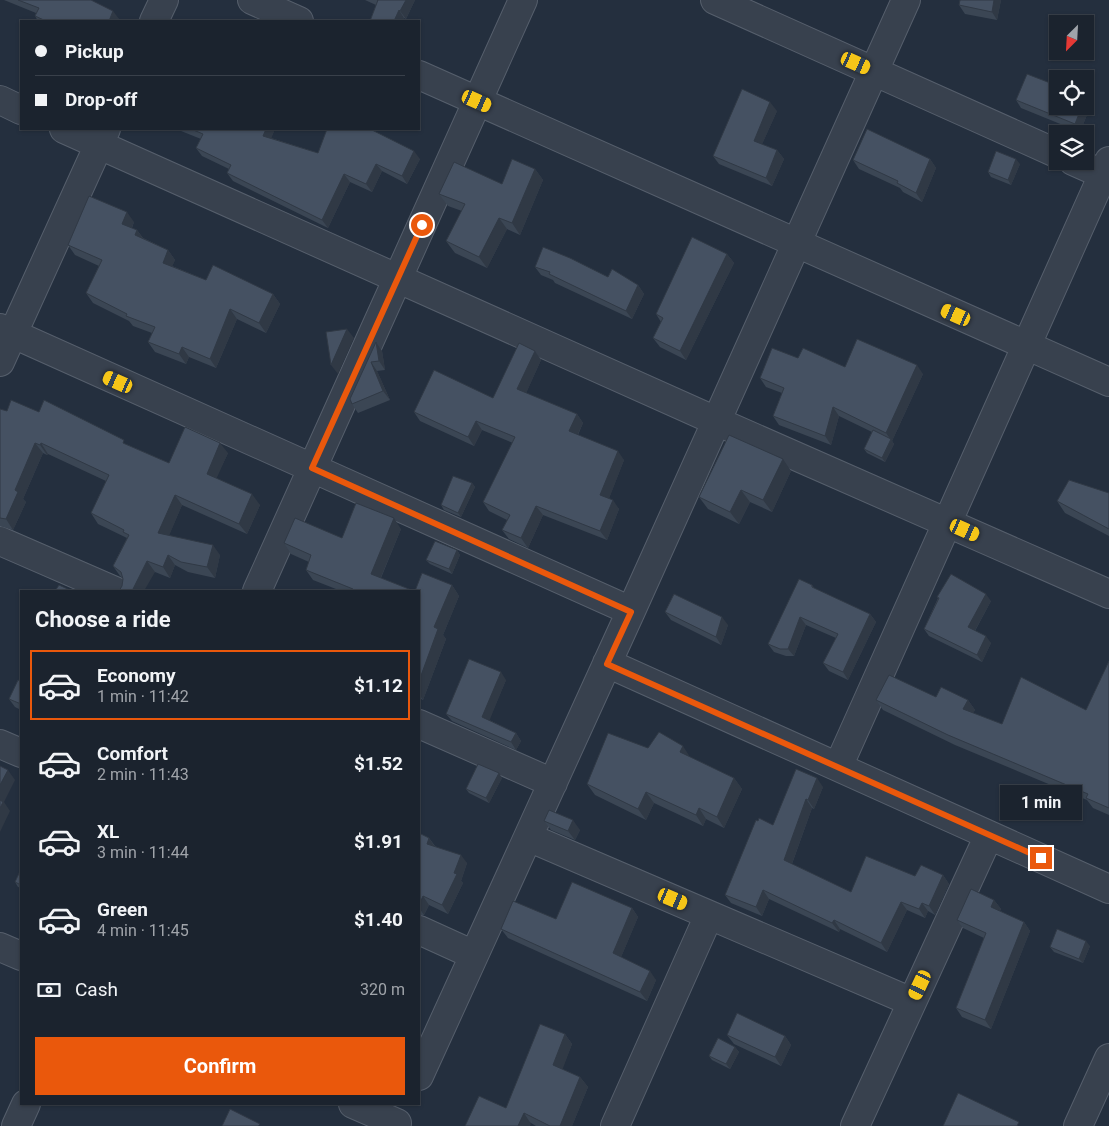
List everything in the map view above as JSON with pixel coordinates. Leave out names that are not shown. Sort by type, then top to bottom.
[{"type":"street","points":[[154,20],[164,0]]},
{"type":"street","points":[[252,0],[297,20]]},
{"type":"street","points":[[257,590],[523,0]]},
{"type":"street","points":[[715,0],[1049,150]]},
{"type":"street","points":[[420,1074],[631,612],[906,0]]},
{"type":"street","points":[[420,75],[1109,382]]},
{"type":"street","points":[[0,100],[20,110]]},
{"type":"street","points":[[69,130],[102,137],[398,278],[716,421],[1109,594]]},
{"type":"street","points":[[0,362],[6,331],[102,137]]},
{"type":"street","points":[[838,767],[1026,346],[1107,171],[1094,167]]},
{"type":"street","points":[[6,331],[631,612]]},
{"type":"street","points":[[0,541],[113,590]]},
{"type":"street","points":[[607,664],[1109,889]]},
{"type":"street","points":[[420,724],[553,783]]},
{"type":"street","points":[[0,744],[20,753]]},
{"type":"street","points":[[855,1126],[989,836]]},
{"type":"street","points":[[528,837],[912,1002]]},
{"type":"street","points":[[615,1126],[709,915]]},
{"type":"street","points":[[420,930],[474,955]]},
{"type":"street","points":[[0,947],[20,956]]},
{"type":"street","points":[[1078,1126],[1109,1058]]},
{"type":"street","points":[[16,1126],[26,1105]]},
{"type":"street","points":[[356,1105],[400,1118]]},
{"type":"building","points":[[18,0],[91,0],[113,11],[109,20],[44,20],[35,16],[39,8]]},
{"type":"building","points":[[378,0],[406,0],[394,20],[370,20]]},
{"type":"building","points":[[960,0],[994,0],[992,12],[959,5]]},
{"type":"building","points":[[1027,74],[1049,83],[1049,113],[1016,100]]},
{"type":"building","points":[[742,89],[770,102],[754,141],[777,150],[766,178],[713,156]]},
{"type":"building","points":[[1053,115],[1078,115],[1075,124]]},
{"type":"building","points":[[867,129],[930,159],[916,193],[897,183],[898,181],[853,160]]},
{"type":"building","points":[[193,130],[266,130],[263,136],[318,153],[327,130],[372,130],[414,151],[402,176],[376,164],[366,184],[344,174],[322,220],[227,173],[231,165],[196,148],[203,134]]},
{"type":"building","points":[[996,151],[1016,159],[1008,180],[988,172]]},
{"type":"building","points":[[512,159],[535,169],[512,223],[499,218],[479,257],[446,241],[465,204],[439,194],[454,162],[502,184]]},
{"type":"building","points":[[89,196],[127,212],[122,224],[137,230],[135,235],[168,250],[163,263],[206,280],[213,265],[273,294],[259,323],[230,309],[210,359],[182,347],[179,354],[148,342],[155,327],[126,316],[127,314],[86,293],[102,260],[68,245]]},
{"type":"building","points":[[692,237],[727,254],[680,351],[653,338],[663,318],[656,314]]},
{"type":"building","points":[[543,247],[608,277],[612,269],[638,285],[626,311],[549,274],[550,272],[535,267]]},
{"type":"building","points":[[347,329],[331,365],[326,332]]},
{"type":"building","points":[[857,339],[917,365],[886,433],[833,407],[825,436],[773,416],[784,388],[760,378],[772,348],[798,358],[803,348],[845,367]]},
{"type":"building","points":[[376,342],[379,361],[371,362],[383,391],[352,404],[350,399]]},
{"type":"building","points":[[519,343],[535,351],[517,389],[577,414],[569,431],[618,451],[600,495],[613,500],[600,531],[536,506],[521,538],[502,530],[510,515],[483,502],[515,437],[476,421],[468,437],[414,412],[434,370],[493,398]]},
{"type":"building","points":[[11,400],[39,412],[44,400],[124,440],[123,443],[169,463],[185,427],[220,443],[207,474],[252,494],[239,524],[175,495],[158,533],[213,545],[207,567],[181,562],[168,555],[163,567],[147,561],[132,590],[120,590],[123,579],[121,572],[113,566],[129,535],[123,532],[124,530],[91,513],[109,475],[41,443],[40,445],[35,443],[15,490],[18,492],[6,519],[0,518],[0,409],[7,411]]},
{"type":"building","points":[[873,430],[891,439],[882,458],[864,449]]},
{"type":"building","points":[[729,435],[783,459],[763,500],[741,490],[730,512],[699,497]]},
{"type":"building","points":[[453,476],[472,483],[458,513],[441,505]]},
{"type":"building","points":[[1069,480],[1109,493],[1109,529],[1057,501]]},
{"type":"building","points":[[356,503],[394,518],[371,574],[411,590],[352,590],[306,570],[311,555],[284,543],[295,518],[342,538]]},
{"type":"building","points":[[435,541],[457,550],[449,569],[426,560]]},
{"type":"building","points":[[422,573],[452,585],[434,627],[438,629],[420,678],[420,590],[415,590]]},
{"type":"building","points":[[951,574],[986,594],[968,627],[986,636],[977,655],[924,629],[939,598],[937,597]]},
{"type":"building","points":[[799,579],[870,614],[843,672],[823,663],[838,634],[800,617],[788,649],[780,649],[768,644]]},
{"type":"building","points":[[59,585],[70,590],[56,590]]},
{"type":"building","points":[[674,594],[722,617],[716,637],[665,612]]},
{"type":"building","points":[[469,659],[501,672],[482,717],[516,733],[511,742],[446,714]]},
{"type":"building","points":[[1109,661],[1109,808],[1086,798],[1088,794],[948,735],[876,700],[889,675],[936,697],[941,687],[968,700],[963,709],[1002,724],[1021,677],[1086,710]]},
{"type":"building","points":[[18,680],[20,681],[20,704],[9,699]]},
{"type":"building","points":[[659,732],[683,746],[680,752],[734,778],[717,817],[699,808],[696,815],[646,792],[638,809],[587,784],[608,733],[648,748]]},
{"type":"building","points":[[478,764],[499,773],[486,798],[466,789]]},
{"type":"building","points":[[0,766],[8,770],[0,785]]},
{"type":"building","points":[[796,769],[817,778],[808,800],[806,799],[784,860],[851,892],[866,856],[915,876],[921,865],[943,875],[929,906],[922,903],[919,909],[901,902],[881,943],[834,920],[832,923],[763,890],[756,907],[725,895],[756,820],[758,821],[759,818],[773,825]]},
{"type":"building","points":[[549,810],[573,820],[568,831],[544,821]]},
{"type":"building","points":[[420,834],[429,838],[427,844],[461,855],[454,873],[457,874],[442,905],[423,896],[420,903]]},
{"type":"building","points":[[20,871],[20,884],[15,882]]},
{"type":"building","points":[[572,882],[632,908],[613,953],[650,971],[640,992],[501,929],[513,901],[556,919]]},
{"type":"building","points":[[971,889],[994,900],[991,907],[1024,922],[985,1020],[956,1008],[986,933],[957,920]]},
{"type":"building","points":[[1057,929],[1086,941],[1079,959],[1050,947]]},
{"type":"building","points":[[737,1013],[785,1036],[775,1057],[727,1035]]},
{"type":"building","points":[[540,1024],[565,1034],[553,1065],[580,1077],[560,1126],[550,1126],[524,1113],[518,1126],[465,1126],[479,1096],[506,1108]]},
{"type":"building","points":[[718,1038],[735,1047],[726,1064],[709,1056]]},
{"type":"building","points":[[958,1093],[1019,1122],[1017,1126],[943,1126]]},
{"type":"building","points":[[230,1109],[260,1124],[258,1126],[222,1126]]},
{"type":"route","points":[[422,225],[312,468],[631,612],[607,664],[1041,858]]}]
